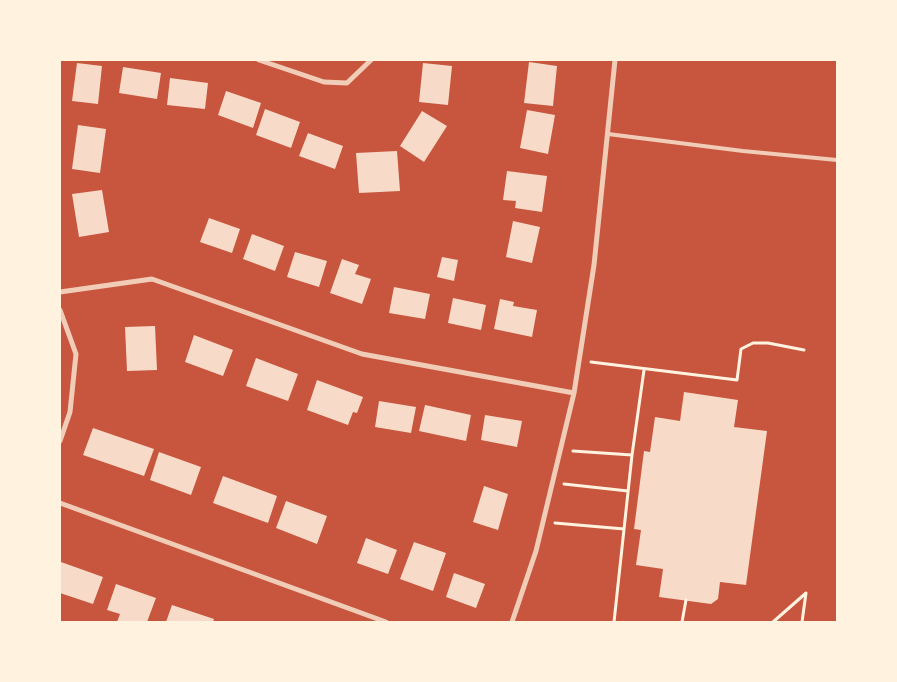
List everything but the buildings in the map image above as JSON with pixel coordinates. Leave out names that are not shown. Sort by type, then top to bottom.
[{"type":"street","points":[[259,60],[324,82],[347,83],[371,60]]},
{"type":"street","points":[[512,622],[536,552],[574,393],[594,265],[615,60]]},
{"type":"street","points":[[60,292],[152,279],[362,354],[574,393]]},
{"type":"street","points":[[60,310],[76,354],[70,412],[60,441]]},
{"type":"street","points":[[60,503],[386,622]]},
{"type":"lane","points":[[608,134],[742,152],[837,160]]},
{"type":"path","points":[[578,360],[644,370],[737,380],[741,349],[753,343],[768,343],[804,350]]},
{"type":"path","points":[[614,622],[632,455],[644,370]]},
{"type":"path","points":[[560,450],[632,455]]},
{"type":"path","points":[[553,483],[628,491]]},
{"type":"path","points":[[544,522],[624,529]]},
{"type":"path","points":[[773,622],[806,593],[802,622]]},
{"type":"path","points":[[682,622],[686,600]]}]
